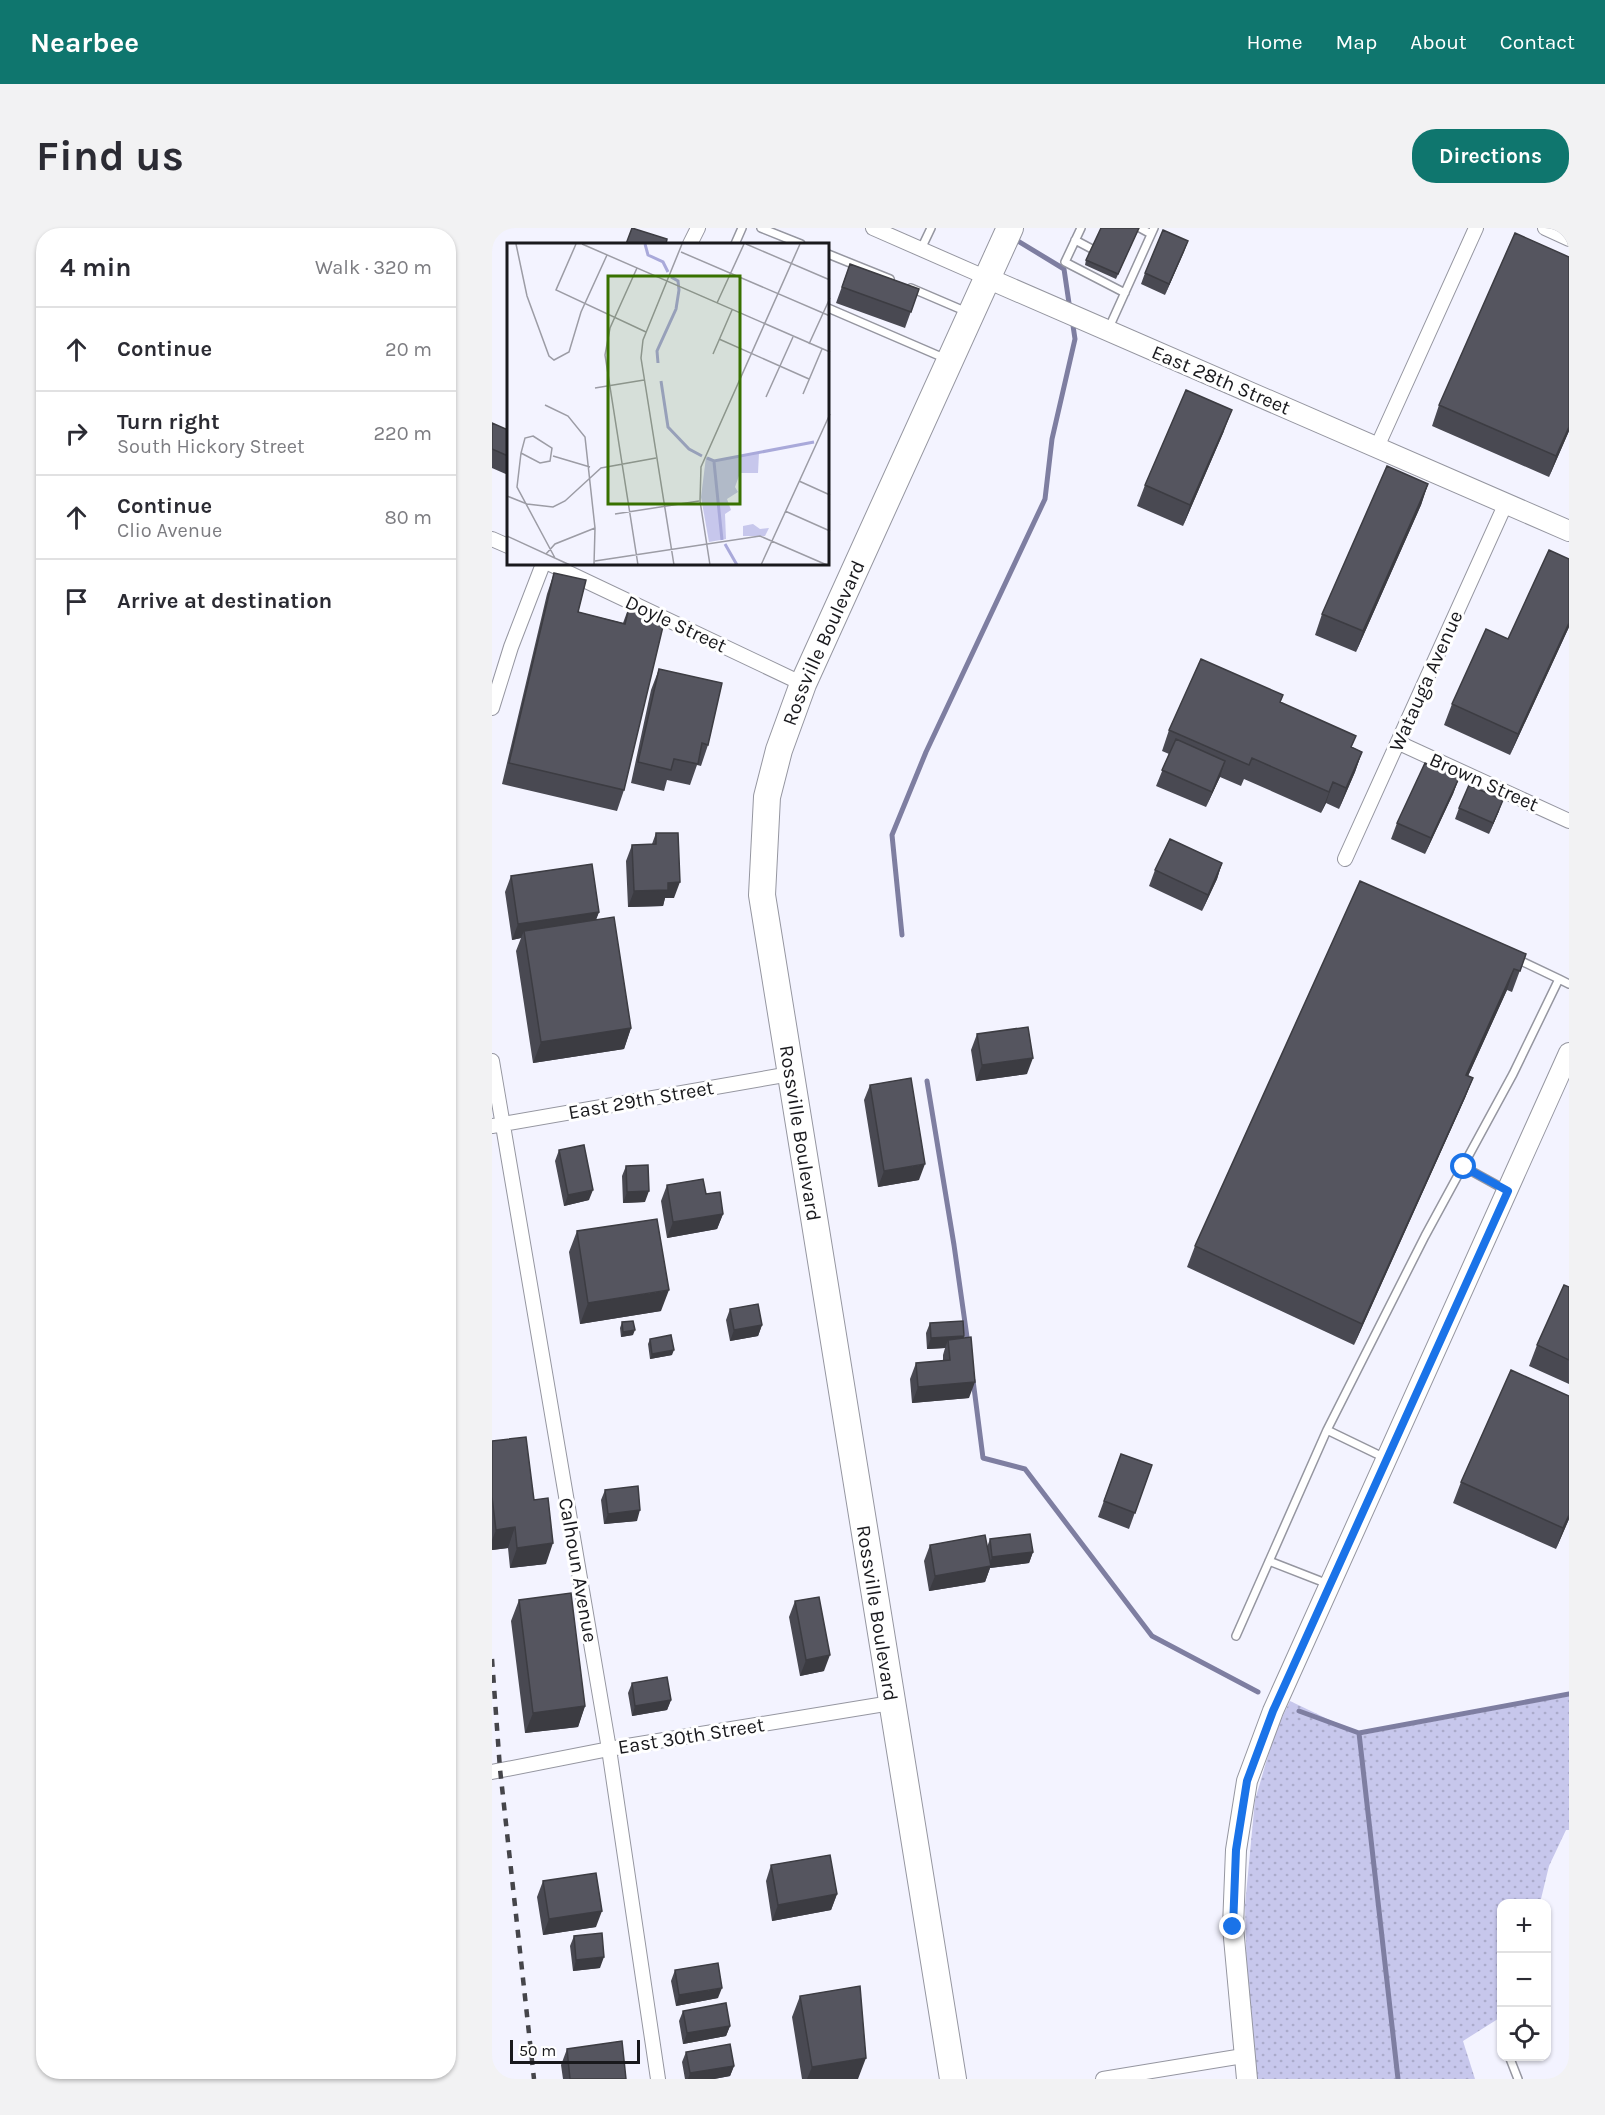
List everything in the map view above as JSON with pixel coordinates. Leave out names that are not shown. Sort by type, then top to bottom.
[{"type":"highway","name":"Rossville Boulevard","points":[[953,2079],[762,895],[767,797],[778,750],[803,684],[1010,228]]},
{"type":"street","points":[[690,243],[698,228]]},
{"type":"street","name":"East 28th Street","points":[[873,228],[1569,531]]},
{"type":"street","points":[[1377,447],[1476,228]]},
{"type":"street","points":[[1545,228],[1569,238]]},
{"type":"street","name":"Watauga Avenue","points":[[1345,859],[1506,503]]},
{"type":"street","points":[[492,539],[507,546]]},
{"type":"street","points":[[492,708],[542,566]]},
{"type":"street","name":"Doyle Street","points":[[554,566],[803,684]]},
{"type":"street","name":"Brown Street","points":[[1399,743],[1569,821]]},
{"type":"street","points":[[1247,2079],[1233,1927],[1236,1850],[1247,1781],[1273,1711],[1569,1053]]},
{"type":"street","name":"Calhoun Avenue","points":[[492,1061],[497,1125],[609,1749],[658,2079]]},
{"type":"street","name":"East 29th Street","points":[[497,1125],[790,1074]]},
{"type":"street","name":"East 30th Street","points":[[492,1772],[609,1749],[891,1703]]},
{"type":"street","points":[[1102,2079],[1244,2056]]},
{"type":"lane","points":[[735,243],[742,228]]},
{"type":"lane","points":[[761,228],[795,243]]},
{"type":"lane","points":[[921,249],[932,228]]},
{"type":"lane","points":[[1080,228],[1065,262],[1125,293]]},
{"type":"lane","points":[[1108,331],[1125,293],[1132,268],[1152,231],[1140,228]]},
{"type":"lane","points":[[1075,240],[1092,249]]},
{"type":"lane","points":[[830,255],[896,281]]},
{"type":"lane","points":[[906,286],[970,313]]},
{"type":"lane","points":[[830,309],[950,360]]},
{"type":"lane","points":[[1507,954],[1569,984]]},
{"type":"lane","points":[[1236,1636],[1327,1431],[1425,1236],[1464,1167],[1559,979]]},
{"type":"lane","points":[[1464,1167],[1508,1191]]},
{"type":"lane","points":[[1327,1431],[1387,1459]]},
{"type":"lane","points":[[1269,1561],[1330,1585]]},
{"type":"lane","points":[[1511,2061],[1518,2079]]},
{"type":"shaded area","points":[[1569,1696],[1569,1830],[1566,1830],[1549,1866],[1541,1899],[1497,1899],[1497,2020],[1463,2041],[1475,2079],[1257,2079],[1248,2027],[1245,1905],[1255,1800],[1275,1732],[1290,1701],[1361,1735]]},
{"type":"building","points":[[632,228],[667,239],[666,243],[626,243]]},
{"type":"building","points":[[1101,228],[1139,228],[1118,274],[1086,260]]},
{"type":"building","points":[[1163,230],[1188,241],[1169,284],[1145,273]]},
{"type":"building","points":[[1515,233],[1569,257],[1569,427],[1556,456],[1439,405]]},
{"type":"building","points":[[850,264],[919,289],[911,312],[842,287]]},
{"type":"building","points":[[1186,390],[1232,410],[1190,505],[1145,485]]},
{"type":"building","points":[[492,423],[507,430],[507,456],[492,449]]},
{"type":"building","points":[[1387,466],[1428,484],[1363,631],[1322,614]]},
{"type":"building","points":[[1549,550],[1569,559],[1569,623],[1518,734],[1452,704],[1486,629],[1508,639]]},
{"type":"building","points":[[554,573],[586,580],[578,612],[625,624],[630,604],[650,609],[649,614],[665,618],[624,790],[509,763]]},
{"type":"building","points":[[1201,659],[1283,695],[1280,702],[1356,736],[1351,747],[1362,752],[1346,788],[1333,782],[1329,792],[1252,758],[1249,765],[1169,730]]},
{"type":"building","points":[[659,669],[722,683],[708,745],[702,743],[698,764],[674,759],[671,770],[638,762]]},
{"type":"building","points":[[1176,739],[1225,761],[1212,792],[1162,770]]},
{"type":"building","points":[[1425,763],[1459,778],[1431,838],[1397,823]]},
{"type":"building","points":[[1469,785],[1503,800],[1493,823],[1459,808]]},
{"type":"building","points":[[656,833],[678,833],[680,882],[668,883],[668,890],[634,891],[632,845],[656,844]]},
{"type":"building","points":[[1170,839],[1222,863],[1208,895],[1155,870]]},
{"type":"building","points":[[592,864],[599,912],[518,924],[511,876]]},
{"type":"building","points":[[1360,881],[1526,954],[1520,971],[1514,969],[1466,1075],[1473,1078],[1362,1324],[1195,1246]]},
{"type":"building","points":[[614,917],[631,1028],[541,1042],[524,931]]},
{"type":"building","points":[[1028,1027],[1033,1058],[982,1065],[977,1034]]},
{"type":"building","points":[[911,1078],[925,1164],[884,1171],[870,1085]]},
{"type":"building","points":[[584,1145],[593,1190],[568,1195],[559,1150]]},
{"type":"building","points":[[648,1165],[649,1191],[627,1192],[626,1166]]},
{"type":"building","points":[[703,1179],[706,1194],[720,1192],[723,1214],[673,1222],[667,1185]]},
{"type":"building","points":[[657,1219],[669,1290],[588,1303],[577,1231]]},
{"type":"building","points":[[1564,1285],[1569,1287],[1569,1360],[1537,1345]]},
{"type":"building","points":[[758,1304],[762,1325],[734,1330],[730,1309]]},
{"type":"building","points":[[633,1321],[635,1330],[623,1332],[622,1322]]},
{"type":"building","points":[[963,1321],[964,1336],[931,1338],[930,1323]]},
{"type":"building","points":[[671,1335],[674,1350],[652,1354],[650,1339]]},
{"type":"building","points":[[971,1337],[975,1382],[918,1387],[916,1363],[950,1360],[948,1340]]},
{"type":"building","points":[[1511,1370],[1569,1396],[1569,1515],[1563,1528],[1461,1482]]},
{"type":"building","points":[[526,1437],[534,1500],[548,1498],[553,1543],[517,1548],[515,1527],[496,1530],[492,1497],[492,1441]]},
{"type":"building","points":[[1121,1454],[1152,1465],[1135,1513],[1104,1501]]},
{"type":"building","points":[[638,1486],[640,1510],[608,1514],[605,1490]]},
{"type":"building","points":[[1030,1534],[1033,1552],[992,1557],[990,1539]]},
{"type":"building","points":[[985,1535],[991,1566],[935,1576],[930,1545]]},
{"type":"building","points":[[571,1593],[585,1706],[533,1713],[519,1600]]},
{"type":"building","points":[[819,1597],[830,1655],[806,1660],[795,1601]]},
{"type":"building","points":[[667,1677],[671,1700],[635,1706],[632,1683]]},
{"type":"building","points":[[830,1855],[837,1894],[778,1905],[771,1865]]},
{"type":"building","points":[[596,1873],[602,1911],[549,1919],[543,1881]]},
{"type":"building","points":[[602,1933],[604,1957],[576,1960],[574,1936]]},
{"type":"building","points":[[718,1963],[722,1988],[679,1995],[675,1970]]},
{"type":"building","points":[[860,1986],[866,2058],[812,2067],[800,1996]]},
{"type":"building","points":[[726,2003],[730,2026],[687,2033],[683,2011]]},
{"type":"building","points":[[622,2041],[626,2079],[570,2079],[567,2049]]},
{"type":"building","points":[[730,2044],[734,2066],[690,2073],[686,2052]]},
{"type":"waterway","points":[[1013,238],[1064,269],[1070,310]]},
{"type":"waterway","points":[[902,935],[892,835],[926,752],[1045,499],[1052,439],[1075,339],[1072,319]]},
{"type":"waterway","points":[[927,1081],[968,1344]]},
{"type":"waterway","points":[[973,1380],[983,1458],[1025,1469],[1152,1636],[1258,1692]]},
{"type":"waterway","points":[[1299,1711],[1359,1733],[1569,1694]]},
{"type":"waterway","points":[[1359,1733],[1398,2079]]},
{"type":"railway","points":[[492,1659],[500,1769],[534,2079]]},
{"type":"route","points":[[1233,1927],[1236,1850],[1247,1781],[1273,1711],[1508,1191],[1464,1167]]}]
